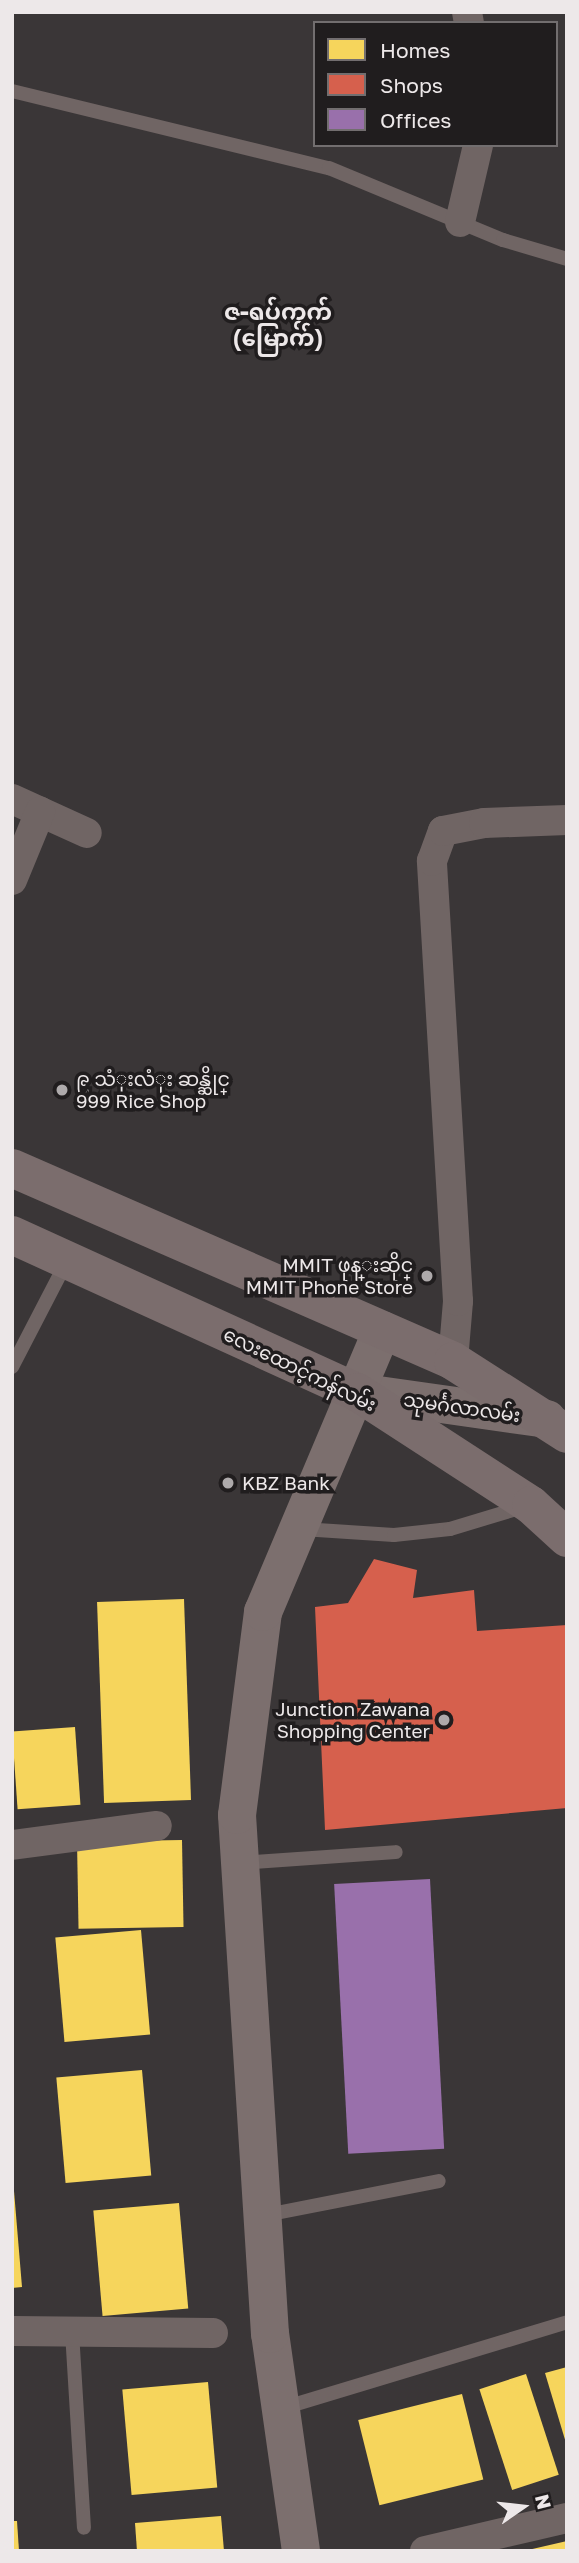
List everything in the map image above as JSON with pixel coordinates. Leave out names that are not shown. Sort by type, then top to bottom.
[{"type":"main road","points":[[12,1168],[453,1361],[561,1425]]},
{"type":"main road","name":"လေးထောင့်ကန်လမ်း","points":[[12,1235],[357,1392],[531,1505],[567,1538]]},
{"type":"street","points":[[460,222],[478,147]]},
{"type":"street","points":[[12,799],[87,833]]},
{"type":"street","points":[[12,880],[40,812]]},
{"type":"street","points":[[453,1361],[458,1301],[432,861],[443,831],[484,823],[567,820]]},
{"type":"street","points":[[301,2551],[270,2334],[237,1815],[263,1612],[301,1529],[382,1330]]},
{"type":"street","name":"သုမင်္ဂလာလမ်း","points":[[357,1392],[561,1425]]},
{"type":"street","points":[[12,1845],[157,1826]]},
{"type":"street","points":[[12,2331],[213,2333]]},
{"type":"street","points":[[425,2551],[567,2518]]},
{"type":"lane","points":[[12,91],[329,168],[460,222],[567,259]]},
{"type":"lane","points":[[12,1367],[67,1261]]},
{"type":"lane","points":[[301,1529],[394,1535],[450,1529],[531,1505]]},
{"type":"lane","points":[[240,1863],[396,1852]]},
{"type":"lane","points":[[262,2216],[439,2182]]},
{"type":"lane","points":[[281,2409],[567,2322]]},
{"type":"lane","points":[[72,2332],[84,2528]]},
{"type":"building: Homes","points":[[184,1599],[191,1800],[104,1803],[97,1602]]},
{"type":"building: Homes","points":[[75,1727],[80,1805],[18,1809],[12,1731]]},
{"type":"building: Homes","points":[[182,1840],[184,1927],[79,1929],[77,1842]]},
{"type":"building: Homes","points":[[141,1930],[150,2035],[64,2042],[55,1937]]},
{"type":"building: Homes","points":[[142,2070],[151,2176],[66,2183],[56,2077]]},
{"type":"building: Homes","points":[[14,2191],[22,2287],[12,2288],[12,2192]]},
{"type":"building: Homes","points":[[179,2203],[188,2309],[103,2316],[93,2210]]},
{"type":"building: Homes","points":[[567,2367],[567,2443],[566,2443],[545,2373]]},
{"type":"building: Homes","points":[[526,2374],[559,2475],[512,2490],[479,2389]]},
{"type":"building: Homes","points":[[208,2382],[217,2488],[132,2495],[122,2389]]},
{"type":"building: Homes","points":[[462,2394],[483,2479],[379,2505],[358,2420]]},
{"type":"building: Homes","points":[[221,2516],[224,2551],[137,2551],[135,2523]]},
{"type":"building: Homes","points":[[12,2521],[17,2521],[19,2551],[12,2551]]},
{"type":"building: Homes","points":[[567,2541],[567,2551],[528,2551],[528,2550]]},
{"type":"building: Shops","name":"Junction Zawana Shopping Center","points":[[374,1559],[417,1570],[413,1598],[474,1590],[477,1631],[567,1625],[567,1808],[325,1830],[315,1607],[348,1603]]},
{"type":"building: Offices","points":[[430,1879],[444,2149],[348,2154],[334,1884]]},
{"type":"place","name":"၉ သံုးလံုး ဆန္ဆိုင္ 999 Rice Shop","points":[[62,1090]]},
{"type":"place","name":"MMIT ဖုန္းဆိုင္ MMIT Phone Store","points":[[427,1276]]},
{"type":"place","name":"KBZ Bank","points":[[228,1483]]},
{"type":"place","name":"Junction Zawana Shopping Center","points":[[444,1720]]},
{"type":"district","name":"ဇ-ရပ်ကွက် (မြောက်)","points":[[278,324]]}]
